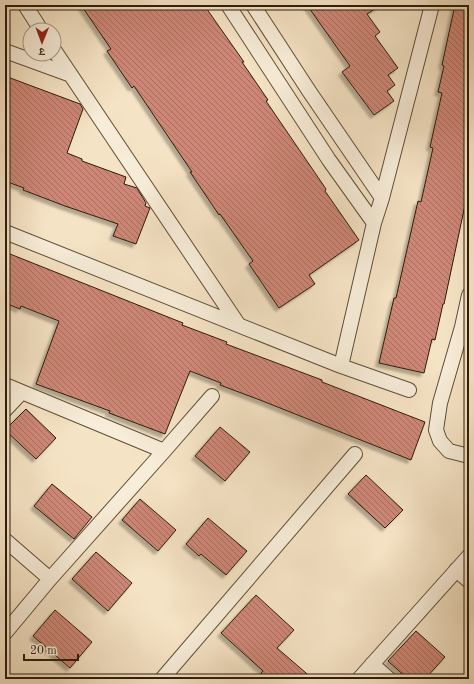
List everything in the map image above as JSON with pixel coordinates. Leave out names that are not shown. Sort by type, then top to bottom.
[{"type":"street","points":[[25,5],[36,22]]},
{"type":"street","points":[[228,5],[329,160],[374,223]]},
{"type":"street","points":[[253,5],[313,98],[382,198]]},
{"type":"street","points":[[341,366],[374,223],[382,198],[432,5]]},
{"type":"street","points":[[5,51],[71,75]]},
{"type":"street","points":[[62,62],[238,324]]},
{"type":"street","points":[[5,232],[341,366],[409,390]]},
{"type":"street","points":[[469,295],[462,327],[440,402],[436,430],[440,441],[449,451],[469,456]]},
{"type":"street","points":[[5,385],[164,451]]},
{"type":"street","points":[[5,410],[22,392]]},
{"type":"street","points":[[5,633],[50,579],[212,396]]},
{"type":"street","points":[[162,679],[355,454]]},
{"type":"street","points":[[5,540],[50,579]]},
{"type":"street","points":[[359,679],[469,556]]},
{"type":"street","points":[[456,570],[469,581]]},
{"type":"street","points":[[372,664],[389,679]]},
{"type":"building","points":[[81,5],[204,5],[244,62],[242,62],[268,100],[266,101],[359,240],[309,275],[315,284],[279,308],[249,264],[253,261],[220,214],[219,215],[134,86],[132,88],[107,51],[111,49]]},
{"type":"building","points":[[307,5],[381,5],[367,14],[380,32],[375,36],[398,68],[388,75],[395,85],[387,91],[394,101],[374,115],[342,72],[350,66]]},
{"type":"building","points":[[455,5],[469,5],[469,206],[465,205],[444,304],[435,340],[432,339],[424,373],[379,363],[394,298],[396,298],[418,201],[421,202],[433,148],[430,147],[442,93],[438,92],[444,66],[442,65]]},
{"type":"building","points":[[5,76],[80,104],[83,109],[67,153],[82,159],[82,161],[126,177],[124,184],[137,188],[146,203],[145,206],[150,208],[136,244],[113,236],[118,224],[65,206],[23,190],[24,188],[5,181]]},
{"type":"building","points":[[5,252],[183,323],[182,325],[227,342],[226,344],[322,380],[322,382],[425,422],[411,460],[220,385],[221,383],[190,371],[165,434],[109,413],[110,411],[36,384],[59,321],[21,306],[20,309],[5,303]]},
{"type":"building","points":[[26,409],[56,438],[36,459],[5,430]]},
{"type":"building","points":[[220,427],[250,452],[225,481],[195,456]]},
{"type":"building","points":[[366,475],[403,510],[385,528],[348,494]]},
{"type":"building","points":[[52,484],[92,517],[74,539],[34,506]]},
{"type":"building","points":[[140,499],[176,530],[158,551],[122,520]]},
{"type":"building","points":[[208,518],[247,551],[226,575],[201,554],[199,556],[186,544]]},
{"type":"building","points":[[96,552],[132,583],[108,611],[72,579]]},
{"type":"building","points":[[256,595],[294,630],[277,648],[313,679],[268,679],[261,673],[263,671],[221,633]]},
{"type":"building","points":[[55,610],[92,642],[70,668],[33,636]]},
{"type":"building","points":[[416,631],[445,657],[425,679],[408,679],[388,661]]}]
